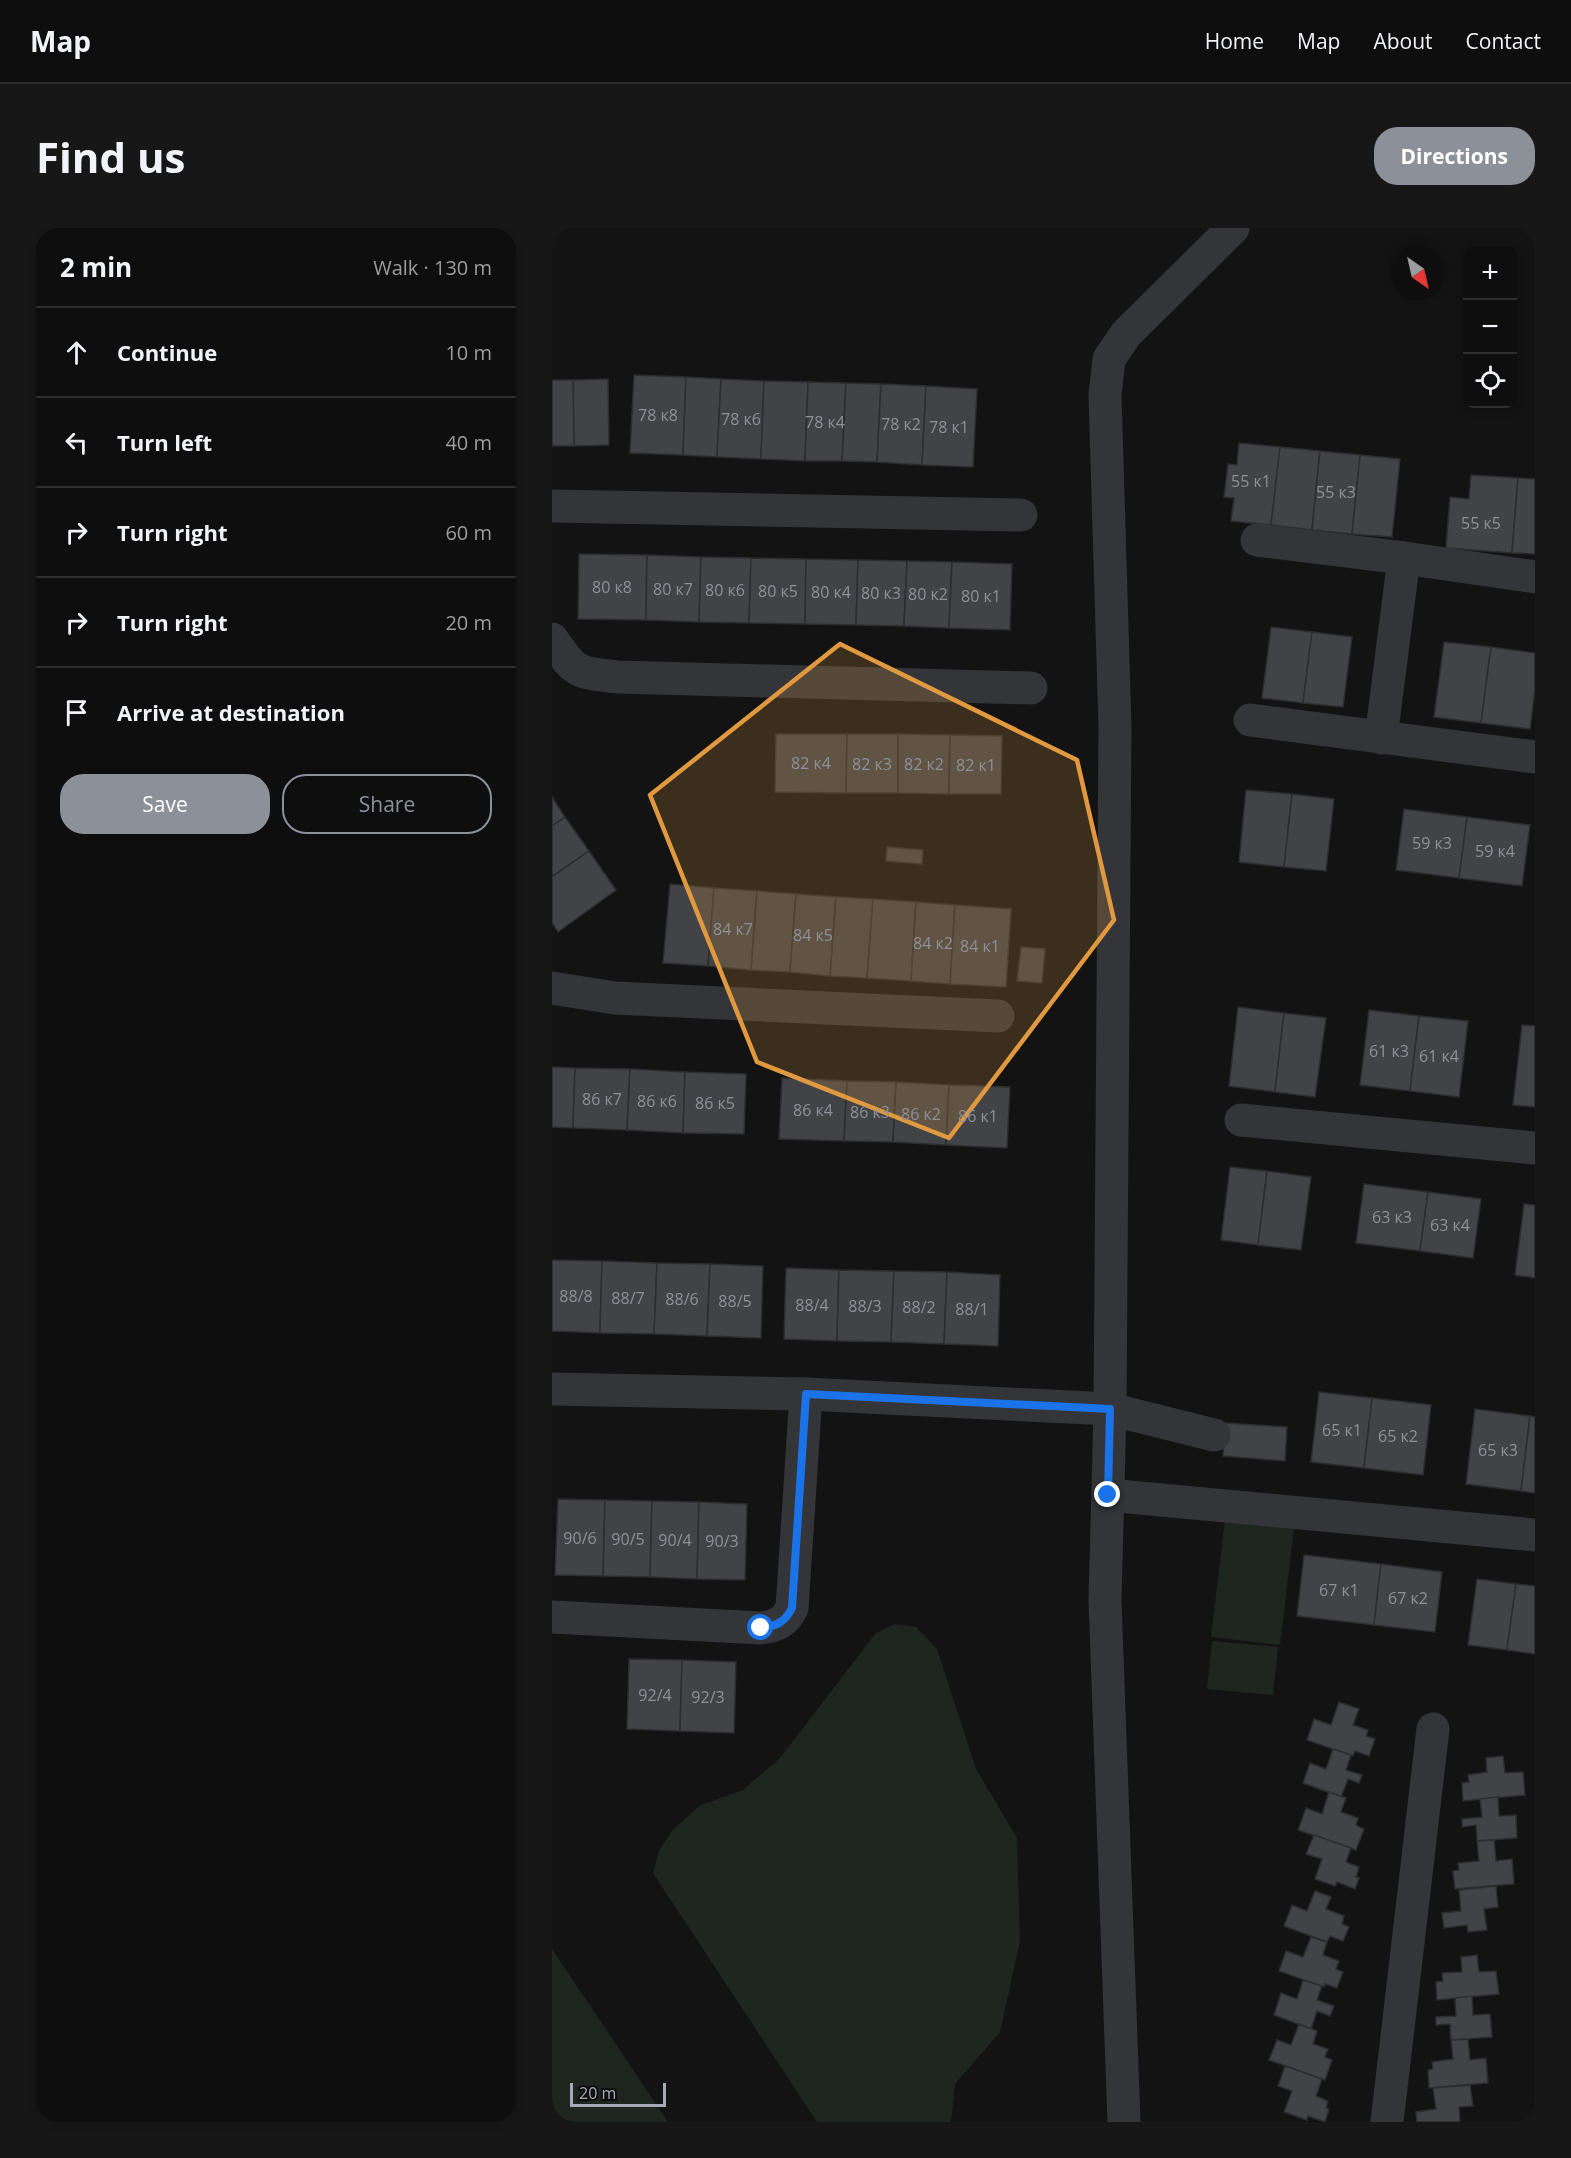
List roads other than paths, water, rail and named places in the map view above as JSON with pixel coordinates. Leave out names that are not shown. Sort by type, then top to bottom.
[{"type":"lane","points":[[1124,2122],[1106,1600],[1110,1409],[1115,727],[1105,395],[1109,359],[1126,334],[1233,228]]},
{"type":"lane","points":[[552,506],[1021,515]]},
{"type":"lane","points":[[1257,540],[1404,558],[1535,578]]},
{"type":"lane","points":[[1381,738],[1404,558]]},
{"type":"lane","points":[[552,639],[569,663],[584,673],[618,677],[1031,688]]},
{"type":"lane","points":[[1250,720],[1535,757]]},
{"type":"lane","points":[[552,988],[615,998],[998,1016]]},
{"type":"lane","points":[[1241,1120],[1535,1148]]},
{"type":"lane","points":[[552,1389],[806,1394],[1110,1409],[1214,1435]]},
{"type":"lane","points":[[553,1617],[761,1628],[776,1626],[787,1618],[792,1608],[806,1394]]},
{"type":"lane","points":[[1108,1495],[1535,1535]]},
{"type":"lane","points":[[1387,2122],[1433,1729]]}]
